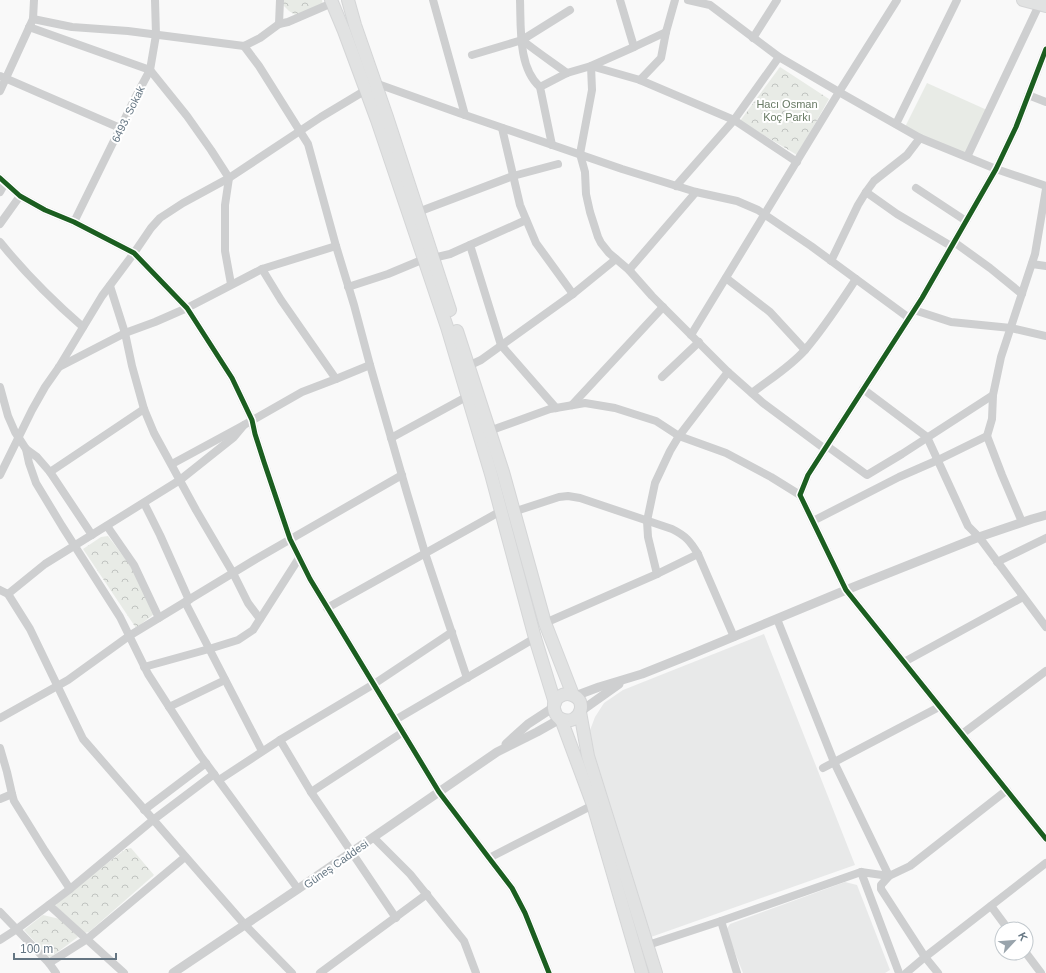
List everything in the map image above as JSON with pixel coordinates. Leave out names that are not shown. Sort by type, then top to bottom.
[{"type":"main road","points":[[348,0],[371,87],[428,258],[468,366],[503,472],[545,623],[574,696],[580,702],[580,711],[588,756],[656,973]]},
{"type":"main road","points":[[1023,0],[1043,6]]},
{"type":"main road","points":[[332,2],[371,87],[418,212],[428,258],[491,474],[534,638],[556,714],[561,719],[593,805],[642,973]]},
{"type":"main road","points":[[554,705],[560,696],[565,694],[574,696]]},
{"type":"main road","points":[[561,719],[568,721],[572,720],[576,718],[580,711]]},
{"type":"street","points":[[0,91],[3,78],[31,23],[34,0]]},
{"type":"street","name":"6493. Sokak","points":[[74,222],[150,70],[156,34],[155,0]]},
{"type":"street","points":[[279,24],[280,0]]},
{"type":"street","points":[[433,0],[465,115]]},
{"type":"street","points":[[520,0],[522,40],[526,66],[534,82],[540,87],[552,145]]},
{"type":"street","points":[[620,0],[634,47]]},
{"type":"street","points":[[640,80],[660,58],[675,0]]},
{"type":"street","points":[[688,0],[710,5],[779,57],[920,138],[996,169],[1046,186]]},
{"type":"street","points":[[753,38],[777,0]]},
{"type":"street","points":[[692,335],[839,92],[897,0]]},
{"type":"street","points":[[896,124],[957,0]]},
{"type":"street","points":[[31,23],[156,34],[244,46],[260,38],[279,24],[288,22],[332,2]]},
{"type":"street","points":[[967,157],[1043,6]]},
{"type":"street","points":[[472,54],[522,40],[570,10]]},
{"type":"street","points":[[31,23],[150,70],[187,116],[229,178],[225,205],[225,251],[231,284]]},
{"type":"street","points":[[540,87],[567,73],[591,66],[666,32]]},
{"type":"street","points":[[522,40],[567,73]]},
{"type":"street","points":[[244,46],[308,144],[425,553],[467,678]]},
{"type":"street","points":[[800,495],[808,475],[914,310],[996,169],[1016,127],[1046,49]]},
{"type":"street","points":[[676,186],[734,120],[779,57]]},
{"type":"street","points":[[591,66],[640,80],[734,120],[797,162]]},
{"type":"street","points":[[591,66],[592,90],[580,154],[585,172],[586,194],[590,212],[601,243],[609,253],[628,270],[728,372],[763,403],[867,475],[993,395]]},
{"type":"street","points":[[3,78],[120,128]]},
{"type":"street","points":[[0,475],[45,387],[102,296],[151,228],[160,218],[229,178],[299,131],[371,87],[465,115],[676,186],[737,201],[758,210],[909,318]]},
{"type":"street","points":[[1028,95],[1046,102]]},
{"type":"street","points":[[502,128],[520,205],[526,220],[536,243],[573,294]]},
{"type":"street","points":[[831,261],[858,205],[866,192],[874,181],[907,155],[920,138]]},
{"type":"street","points":[[418,212],[513,176],[558,164]]},
{"type":"street","points":[[0,192],[3,180],[20,196],[45,210],[74,222],[134,253],[187,308],[232,378],[248,422],[255,434],[290,539],[310,579],[439,792],[512,888],[525,912],[549,973]]},
{"type":"street","points":[[916,188],[966,221]]},
{"type":"street","points":[[1022,522],[987,436],[992,419],[993,395],[1001,357],[1035,254],[1046,189]]},
{"type":"street","points":[[628,270],[696,192]]},
{"type":"street","points":[[866,192],[897,214],[953,244],[990,268],[1022,294]]},
{"type":"street","points":[[0,224],[20,196]]},
{"type":"street","points":[[348,287],[388,274],[428,258],[450,254],[526,220]]},
{"type":"street","points":[[0,242],[14,259],[59,306],[83,327]]},
{"type":"street","points":[[470,245],[501,345],[556,408]]},
{"type":"street","points":[[59,366],[124,334],[187,308],[262,269],[336,246]]},
{"type":"street","points":[[468,366],[480,360],[573,294],[616,259]]},
{"type":"street","points":[[1032,264],[1046,266]]},
{"type":"street","points":[[262,269],[281,300],[336,379]]},
{"type":"street","points":[[726,278],[770,312],[805,350]]},
{"type":"street","points":[[752,393],[789,365],[805,350],[823,328],[856,279]]},
{"type":"street","points":[[110,286],[144,409],[154,433],[196,510],[233,573],[248,603],[260,619]]},
{"type":"street","points":[[572,405],[663,307]]},
{"type":"street","points":[[914,310],[951,322],[1010,328],[1046,336]]},
{"type":"street","points":[[662,377],[699,342]]},
{"type":"street","points":[[172,464],[302,392],[370,365]]},
{"type":"street","points":[[658,574],[648,537],[647,521],[655,483],[670,450],[679,436],[728,372]]},
{"type":"street","points":[[0,387],[8,416],[15,432],[26,449],[36,483],[120,617],[148,674],[206,763],[298,890]]},
{"type":"street","points":[[863,389],[927,437],[968,526],[979,537],[1046,626]]},
{"type":"street","points":[[391,438],[468,396]]},
{"type":"street","points":[[489,431],[550,409],[585,403],[615,408],[656,422],[679,436],[726,453],[772,477],[800,495],[846,590],[1046,839]]},
{"type":"street","points":[[50,472],[144,409]]},
{"type":"street","points":[[8,594],[45,564],[180,480],[234,438],[248,422]]},
{"type":"street","points":[[813,521],[900,477],[987,436]]},
{"type":"street","points":[[26,449],[50,472],[92,535]]},
{"type":"street","points":[[0,718],[68,680],[130,636],[233,573],[402,475]]},
{"type":"street","points":[[513,512],[559,497],[568,496],[580,498],[672,529],[681,534],[690,541],[698,554],[734,637]]},
{"type":"street","points":[[144,503],[209,649],[262,751]]},
{"type":"street","points":[[1032,519],[1046,510]]},
{"type":"street","points":[[327,608],[501,511]]},
{"type":"street","points":[[574,696],[623,680],[692,654],[979,537],[1046,515]]},
{"type":"street","points":[[107,526],[134,565],[160,618]]},
{"type":"street","points":[[997,562],[1046,538]]},
{"type":"street","points":[[545,623],[658,574],[698,554]]},
{"type":"street","points":[[144,667],[238,640],[253,630],[299,558]]},
{"type":"street","points":[[0,590],[8,594],[30,629],[58,685],[82,739],[245,925],[292,973]]},
{"type":"street","points":[[904,662],[1023,597]]},
{"type":"street","points":[[777,619],[834,762],[889,876]]},
{"type":"street","points":[[0,940],[70,889],[153,820],[216,777],[374,684],[452,632]]},
{"type":"street","points":[[396,720],[534,638]]},
{"type":"street","points":[[962,734],[1046,671]]},
{"type":"street","points":[[169,707],[225,680]]},
{"type":"street","points":[[580,711],[623,680]]},
{"type":"street","points":[[497,752],[528,724],[554,705]]},
{"type":"street","points":[[823,768],[939,707]]},
{"type":"street","points":[[497,752],[561,719]]},
{"type":"street","points":[[311,792],[403,732]]},
{"type":"street","points":[[280,740],[311,792],[396,918]]},
{"type":"street","points":[[0,748],[14,800],[70,889]]},
{"type":"street","name":"Güneş Caddesi","points":[[173,973],[298,890],[497,752]]},
{"type":"street","points":[[144,810],[206,763]]},
{"type":"street","points":[[938,973],[925,957],[881,889],[881,885],[889,876],[910,866],[1007,790]]},
{"type":"street","points":[[0,799],[12,794]]},
{"type":"street","points":[[489,858],[593,805]]},
{"type":"street","points":[[374,838],[410,874],[464,941],[476,973]]},
{"type":"street","points":[[49,963],[87,939],[185,857]]},
{"type":"street","points":[[906,973],[1046,863]]},
{"type":"street","points":[[648,945],[861,872],[889,876]]},
{"type":"street","points":[[861,872],[899,973]]},
{"type":"street","points":[[320,973],[427,894]]},
{"type":"street","points":[[49,905],[124,973]]},
{"type":"street","points":[[991,906],[1002,921]]},
{"type":"street","points":[[0,912],[49,963],[56,973]]},
{"type":"street","points":[[721,921],[738,973]]},
{"type":"street","points":[[1032,961],[1041,973]]},
{"type":"shaded area","points":[[764,634],[855,865],[651,937],[598,775],[589,733],[595,717],[604,703],[623,690]]},
{"type":"shaded area","points":[[845,882],[857,885],[890,970],[885,973],[743,973],[726,930],[730,924]]},
{"type":"green space","points":[[283,0],[322,0],[323,5],[297,16],[282,4]]},
{"type":"green space","name":"Hacı Osman Koç Parkı","points":[[780,67],[829,99],[797,155],[740,121]]},
{"type":"green space","points":[[927,83],[987,110],[966,156],[905,127]]},
{"type":"green space","points":[[108,536],[130,565],[154,614],[136,628],[83,549],[101,537]]},
{"type":"green space","points":[[131,848],[154,875],[89,932],[84,933],[56,906],[57,901],[126,849]]},
{"type":"green space","points":[[43,915],[64,920],[78,937],[51,957],[48,956],[24,930]]},
{"type":"cycle path","points":[[1046,49],[1016,127],[996,169],[922,298],[808,475],[800,495],[846,590],[1046,839]]},
{"type":"cycle path","points":[[0,178],[20,196],[45,210],[74,222],[134,253],[187,308],[232,378],[252,420],[255,434],[290,539],[310,579],[439,792],[512,888],[525,913],[549,973]]}]
